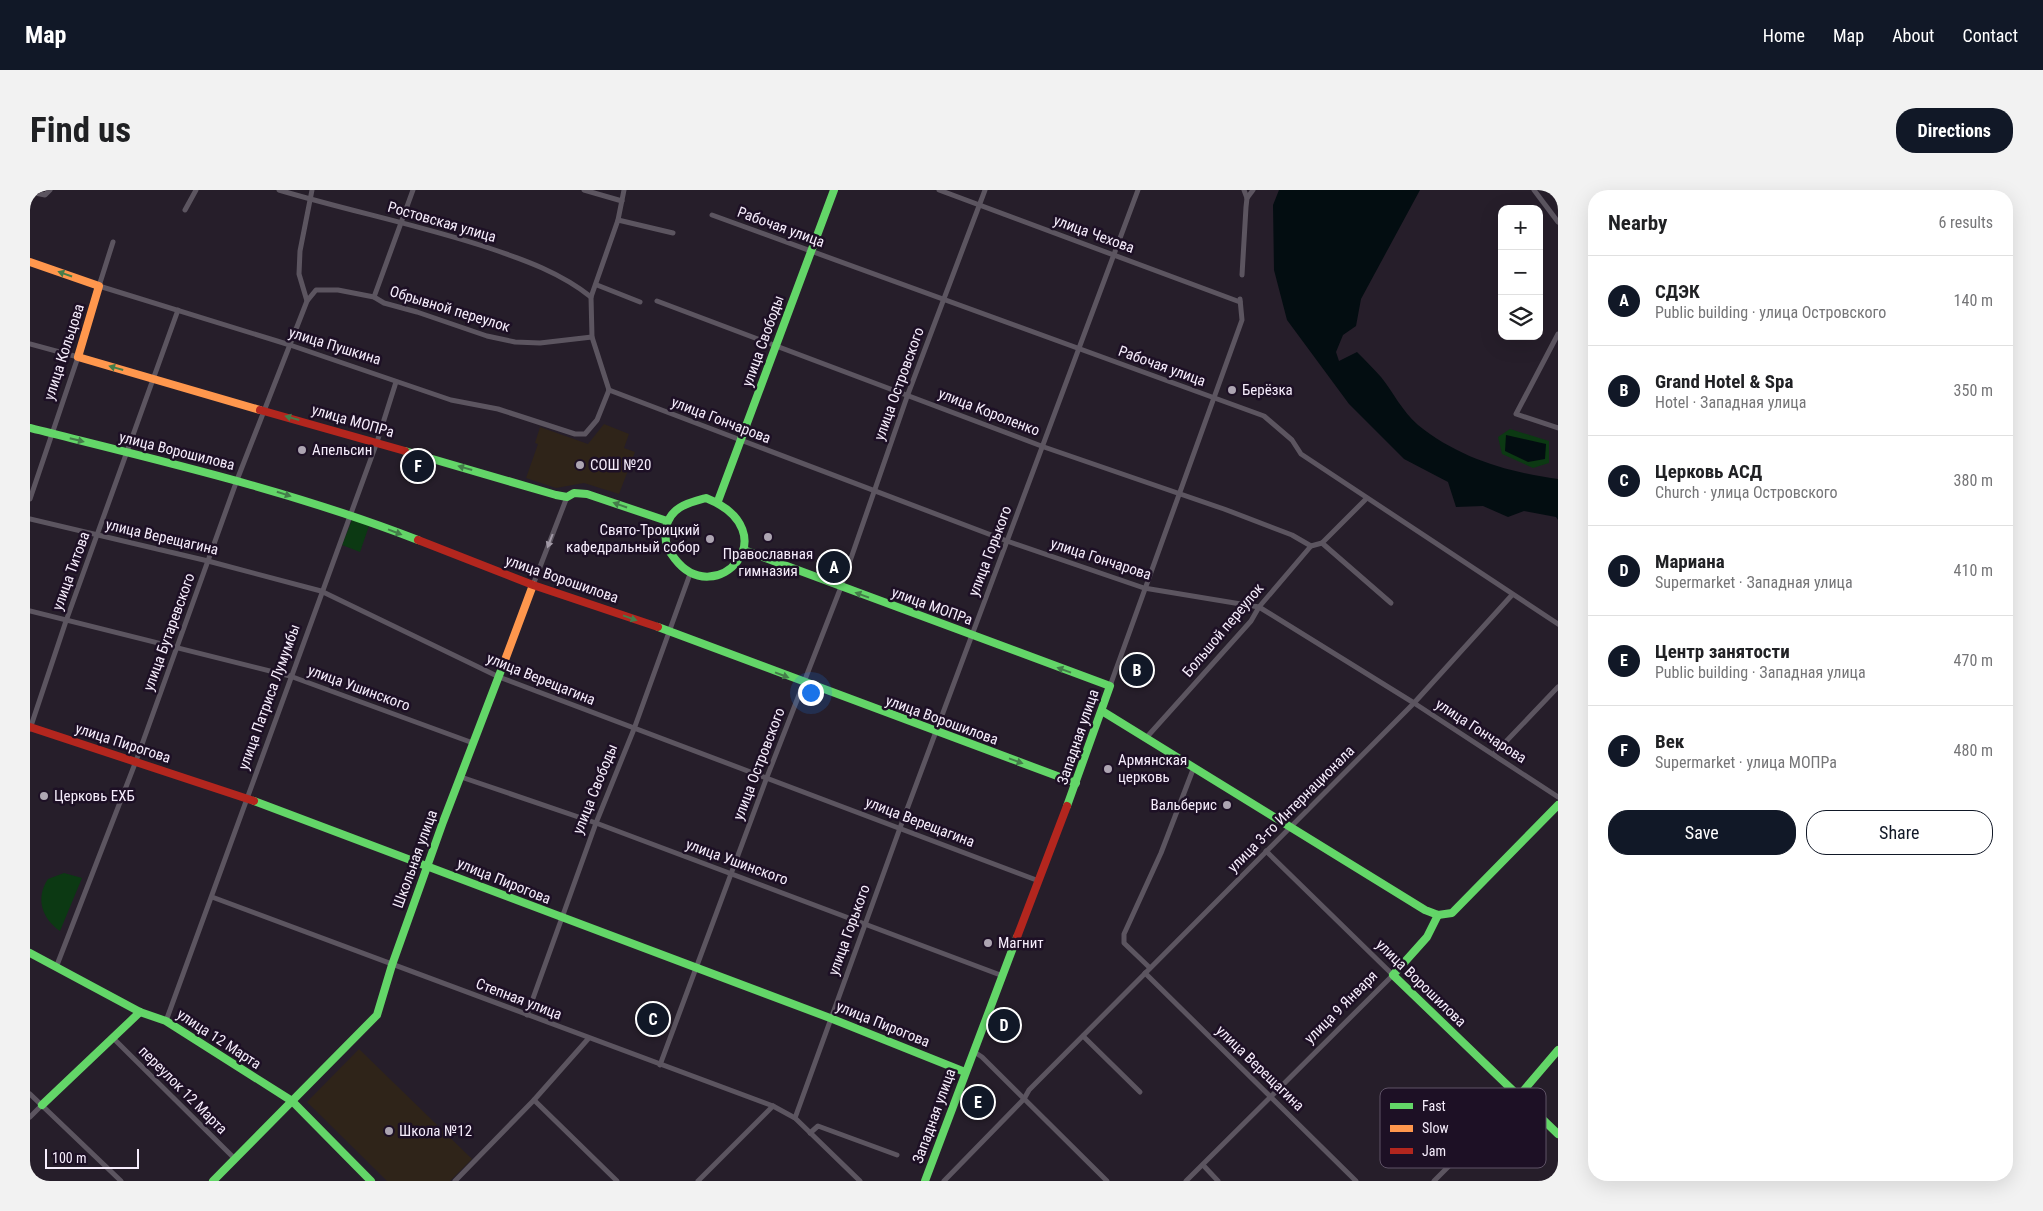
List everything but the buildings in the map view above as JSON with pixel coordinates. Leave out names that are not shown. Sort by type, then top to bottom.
[{"type":"street","points":[[30,192],[45,195],[50,190]]},
{"type":"street","points":[[185,210],[196,190]]},
{"type":"street","name":"Ростовская улица","points":[[279,190],[466,240],[537,265],[576,285],[591,297]]},
{"type":"street","points":[[306,301],[299,274],[300,251],[312,190]]},
{"type":"street","points":[[374,297],[413,190]]},
{"type":"street","points":[[584,190],[622,201]]},
{"type":"street","points":[[609,390],[592,337],[591,297],[618,220],[624,190]]},
{"type":"street","name":"улица Свободы","points":[[718,501],[834,190]]},
{"type":"street","name":"улица Чехова","points":[[939,190],[1240,300]]},
{"type":"street","name":"улица Островского","points":[[660,1064],[767,777],[841,587],[908,394],[985,190]]},
{"type":"street","name":"улица Горького","points":[[795,1118],[900,828],[1044,447],[1138,190]]},
{"type":"street","points":[[1242,275],[1247,198],[1244,190]]},
{"type":"street","points":[[1247,198],[1253,190]]},
{"type":"street","points":[[1534,190],[1558,222]]},
{"type":"street","name":"Рабочая улица","points":[[712,215],[1264,416],[1292,440],[1301,454],[1366,499],[1558,624]]},
{"type":"street","points":[[618,220],[673,233]]},
{"type":"street","name":"улица Кольцова","points":[[30,499],[78,357],[113,242]]},
{"type":"street","name":"улица Пушкина","points":[[30,262],[99,286],[384,375],[396,382],[451,400],[498,410],[580,434],[586,434],[593,428],[609,390]]},
{"type":"street","points":[[596,285],[640,302]]},
{"type":"street","name":"Обрывной переулок","points":[[306,301],[316,290],[338,290],[374,297],[384,303],[487,336],[515,342],[540,343],[592,337]]},
{"type":"street","name":"Западная улица","points":[[925,1181],[1076,784],[1144,588],[1215,398],[1242,320],[1240,300]]},
{"type":"street","name":"улица Бутаревского","points":[[57,965],[136,761],[237,480],[306,301]]},
{"type":"street","name":"улица Короленко","points":[[657,301],[908,394],[1044,447],[1179,493],[1292,535],[1311,546]]},
{"type":"street","name":"улица Титова","points":[[30,727],[66,621],[178,310]]},
{"type":"street","points":[[1558,334],[1516,414],[1558,428]]},
{"type":"street","name":"улица МОПРа","points":[[30,344],[567,497],[574,493],[586,494],[667,521]]},
{"type":"street","name":"улица Патриса Лумумбы","points":[[166,1021],[290,676],[377,442],[396,382]]},
{"type":"street","name":"улица Гончарова","points":[[609,390],[1007,541],[1144,588],[1259,608],[1414,703],[1558,797]]},
{"type":"street","name":"улица Ворошилова","points":[[30,428],[237,480],[350,514],[533,585],[669,632],[1076,784]]},
{"type":"street","name":"Школьная улица","points":[[214,1181],[377,1015],[392,965],[427,867],[567,497]]},
{"type":"street","points":[[706,498],[718,501],[737,518],[743,528],[746,540],[744,550],[734,567],[725,572],[711,577],[690,574],[683,570],[670,554],[664,533],[667,521],[672,512],[681,504],[706,498]]},
{"type":"street","points":[[1311,546],[1322,543],[1366,499]]},
{"type":"street","name":"улица Верещагина","points":[[30,519],[208,560],[321,591],[499,677],[1039,881]]},
{"type":"street","points":[[1322,543],[1390,603]]},
{"type":"street","name":"Большой переулок","points":[[1146,738],[1251,621],[1259,608],[1311,546]]},
{"type":"street","name":"улица МОПРа","points":[[744,550],[971,636],[1110,686]]},
{"type":"street","name":"улица Свободы","points":[[527,1015],[596,823],[634,729],[690,574]]},
{"type":"street","name":"улица 3-го Интернационала","points":[[944,1181],[1024,1099],[1029,1090],[1414,703],[1512,595]]},
{"type":"street","name":"улица Ушинского","points":[[30,611],[290,676],[473,744]]},
{"type":"street","points":[[1494,754],[1558,687]]},
{"type":"street","points":[[1102,711],[1425,910],[1438,916],[1452,913],[1558,805]]},
{"type":"street","name":"улица Пирогова","points":[[30,727],[247,799],[562,919],[696,967],[965,1072]]},
{"type":"street","points":[[1150,968],[1124,943],[1123,937],[1161,853],[1194,767]]},
{"type":"street","name":"улица Ушинского","points":[[461,777],[596,823],[1003,976]]},
{"type":"street","name":"улица Ворошилова","points":[[1266,851],[1509,1088]]},
{"type":"street","name":"Степная улица","points":[[212,897],[588,1039],[773,1106],[795,1118],[860,1181]]},
{"type":"street","name":"улица 9 Января","points":[[1186,1181],[1393,975],[1427,937],[1438,916]]},
{"type":"street","name":"улица 12 Марта","points":[[30,953],[57,965],[140,1012],[166,1021],[292,1102],[371,1181]]},
{"type":"street","name":"улица Верещагина","points":[[1145,973],[1356,1181]]},
{"type":"street","points":[[30,1117],[140,1012]]},
{"type":"street","points":[[1083,1036],[1140,1092]]},
{"type":"street","name":"переулок 12 Марта","points":[[113,1038],[235,1159]]},
{"type":"street","points":[[455,1181],[534,1100],[588,1039]]},
{"type":"street","points":[[1526,1088],[1558,1050]]},
{"type":"street","points":[[973,1051],[982,1057],[1107,1181]]},
{"type":"street","points":[[30,1094],[121,1181]]},
{"type":"street","points":[[534,1100],[617,1181]]},
{"type":"street","points":[[698,1181],[773,1106]]},
{"type":"street","name":"улица Ворошилова","points":[[1546,1123],[1558,1134]]},
{"type":"street","points":[[810,1133],[818,1126],[897,1155]]},
{"type":"street","points":[[1203,1164],[1218,1181]]},
{"type":"street","points":[[1434,1181],[1447,1168]]},
{"type":"shaded area","points":[[1279,190],[1420,190],[1361,299],[1356,326],[1343,335],[1336,352],[1339,361],[1357,352],[1381,377],[1412,420],[1434,437],[1450,446],[1467,455],[1502,468],[1558,479],[1558,520],[1556,517],[1524,511],[1508,517],[1483,506],[1456,507],[1448,482],[1404,459],[1349,404],[1287,320],[1274,270],[1273,205]]},
{"type":"shaded area","name":"СОШ №20","points":[[604,424],[629,434],[624,448],[635,452],[619,494],[584,483],[556,488],[526,478],[538,444],[535,443],[540,427],[588,444]]},
{"type":"shaded area","points":[[1506,435],[1546,444],[1545,459],[1528,462],[1505,451]]},
{"type":"shaded area","name":"Школа №12","points":[[359,1049],[472,1159],[450,1181],[387,1181],[307,1102]]},
{"type":"green space","points":[[1510,429],[1549,441],[1549,463],[1533,468],[1502,454],[1498,437]]},
{"type":"green space","points":[[352,520],[369,526],[360,552],[342,545]]},
{"type":"green space","points":[[64,873],[82,878],[60,931],[45,914],[41,901],[44,886],[48,879]]},
{"type":"traffic: fast","points":[[718,501],[834,190]]},
{"type":"traffic: fast","points":[[30,428],[226,478],[323,506],[418,540]]},
{"type":"traffic: fast","points":[[405,451],[556,495],[567,497],[574,493],[587,494],[667,521]]},
{"type":"traffic: fast","points":[[706,498],[730,513],[742,529],[744,546],[737,561],[725,572],[709,577],[692,573],[675,559],[668,548],[665,536],[671,515],[686,504],[706,498]]},
{"type":"traffic: fast","points":[[744,550],[1110,686],[1067,806]]},
{"type":"traffic: fast","points":[[658,627],[1076,783]]},
{"type":"traffic: fast","points":[[213,1181],[377,1015],[392,965],[443,822],[505,660]]},
{"type":"traffic: fast","points":[[1102,711],[1425,910],[1438,915]]},
{"type":"traffic: fast","points":[[254,801],[830,1018],[965,1072]]},
{"type":"traffic: fast","points":[[1438,915],[1452,913],[1558,805]]},
{"type":"traffic: fast","points":[[1438,915],[1427,937],[1393,975],[1510,1088]]},
{"type":"traffic: fast","points":[[925,1181],[1017,937]]},
{"type":"traffic: fast","points":[[30,953],[140,1012],[166,1021],[292,1101],[371,1181]]},
{"type":"traffic: fast","points":[[42,1105],[140,1012]]},
{"type":"traffic: fast","points":[[1526,1088],[1558,1050]]},
{"type":"traffic: fast","points":[[1546,1122],[1558,1134]]},
{"type":"traffic: slow","points":[[30,262],[99,286],[78,357],[260,410]]},
{"type":"traffic: slow","points":[[505,660],[533,585]]},
{"type":"traffic: jam","points":[[260,410],[405,451]]},
{"type":"traffic: jam","points":[[418,540],[533,585],[658,627]]},
{"type":"traffic: jam","points":[[30,727],[254,801]]},
{"type":"traffic: jam","points":[[1017,937],[1067,806]]},
{"type":"place","name":"Берёзка","points":[[1232,390]]},
{"type":"place","name":"Апельсин","points":[[302,450]]},
{"type":"place","name":"СОШ №20","points":[[580,465]]},
{"type":"place","name":"Век","points":[[418,466]]},
{"type":"place","name":"Православная гимназия","points":[[768,537]]},
{"type":"place","name":"Свято-Троицкий кафедральный собор","points":[[710,539]]},
{"type":"place","name":"СДЭК","points":[[834,567]]},
{"type":"place","name":"Grand Hotel & Spa","points":[[1137,670]]},
{"type":"place","name":"Армянская церковь","points":[[1108,769]]},
{"type":"place","name":"Церковь ЕХБ","points":[[44,796]]},
{"type":"place","name":"Вальберис","points":[[1227,805]]},
{"type":"place","name":"Магнит","points":[[988,943]]},
{"type":"place","name":"Церковь АСД","points":[[653,1019]]},
{"type":"place","name":"Мариана","points":[[1004,1025]]},
{"type":"place","name":"Центр занятости","points":[[978,1102]]},
{"type":"place","name":"Школа №12","points":[[389,1131]]}]
